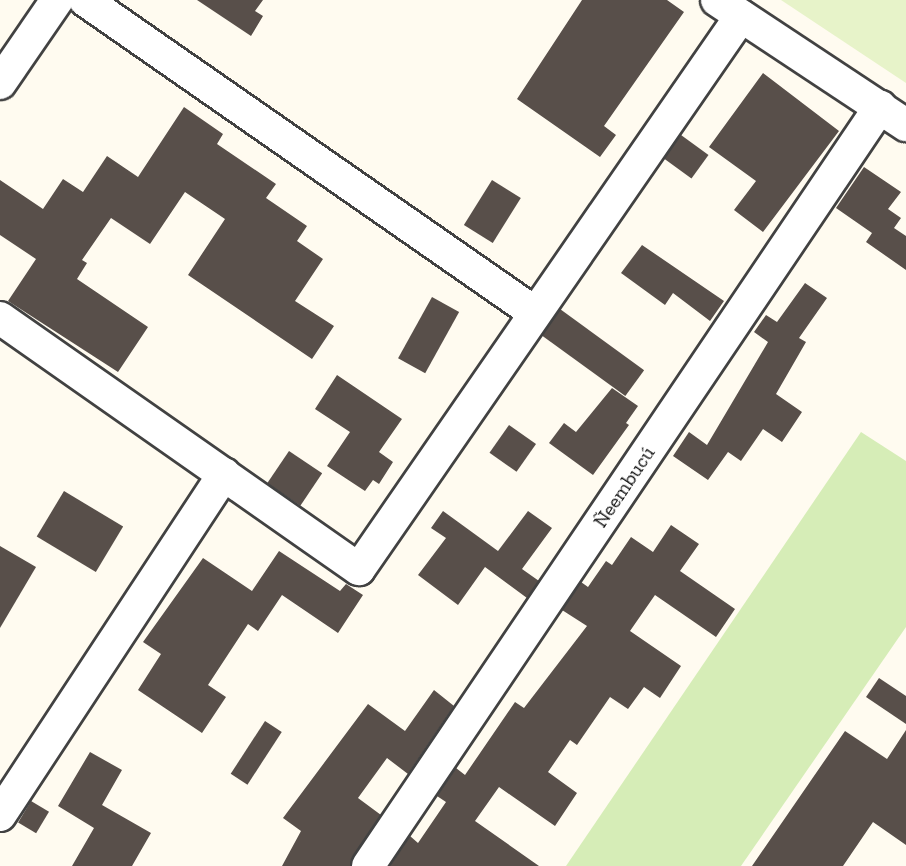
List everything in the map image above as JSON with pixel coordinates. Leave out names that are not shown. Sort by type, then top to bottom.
[{"type":"street","points":[[0,82],[57,0]]},
{"type":"street","points":[[85,0],[535,314]]},
{"type":"street","points":[[0,318],[360,569],[535,314],[729,8],[906,125]]},
{"type":"street","name":"Ñeembucú","points":[[368,866],[880,107]]},
{"type":"street","points":[[0,814],[224,474]]},
{"type":"green space","points":[[781,0],[906,0],[906,83]]},
{"type":"green space","points":[[861,432],[906,461],[906,627],[741,866],[566,866]]},
{"type":"building","points":[[197,0],[263,0],[255,11],[263,16],[251,36]]},
{"type":"building","points":[[582,0],[667,0],[684,12],[604,126],[616,135],[600,157],[517,99]]},
{"type":"building","points":[[763,73],[839,131],[763,232],[734,210],[756,181],[709,147]]},
{"type":"building","points":[[184,107],[223,134],[217,144],[276,184],[266,198],[307,226],[297,241],[323,259],[295,301],[334,326],[312,359],[188,275],[225,219],[185,192],[150,244],[111,218],[82,260],[87,263],[77,279],[148,327],[118,372],[8,301],[36,259],[0,235],[0,180],[43,209],[63,179],[83,192],[107,156],[138,177]]},
{"type":"building","points":[[681,135],[709,155],[691,178],[664,158]]},
{"type":"building","points":[[864,167],[901,192],[888,209],[901,218],[894,228],[906,236],[906,270],[866,242],[872,233],[836,208]]},
{"type":"building","points":[[492,180],[521,198],[493,243],[464,225]]},
{"type":"building","points":[[642,245],[724,301],[710,321],[673,293],[665,305],[621,273]]},
{"type":"building","points":[[805,283],[827,298],[799,338],[806,342],[776,394],[802,412],[782,442],[763,429],[741,461],[728,452],[708,480],[673,456],[689,432],[707,445],[768,342],[754,332],[766,315],[777,322]]},
{"type":"building","points":[[432,297],[459,312],[425,373],[398,358]]},
{"type":"building","points":[[560,309],[644,370],[625,396],[541,335]]},
{"type":"building","points":[[337,375],[402,419],[379,452],[393,462],[379,484],[373,480],[365,491],[327,466],[350,432],[315,409]]},
{"type":"building","points":[[612,388],[638,406],[626,423],[629,425],[593,475],[549,443],[564,423],[576,432]]},
{"type":"building","points":[[509,425],[536,444],[517,472],[489,453]]},
{"type":"building","points":[[289,451],[322,473],[300,506],[267,483]]},
{"type":"building","points":[[64,491],[123,527],[96,572],[37,536]]},
{"type":"building","points":[[443,511],[498,551],[528,511],[552,528],[522,569],[539,581],[527,598],[485,567],[458,605],[418,575],[446,538],[431,528]]},
{"type":"building","points":[[671,525],[699,544],[680,571],[735,609],[716,637],[655,595],[630,631],[681,666],[660,698],[644,687],[628,709],[610,697],[577,745],[570,740],[548,772],[577,793],[555,826],[499,787],[475,821],[539,866],[390,866],[410,836],[418,843],[446,802],[437,796],[456,768],[465,775],[515,702],[524,708],[587,626],[562,610],[581,582],[588,587],[606,561],[612,565],[631,537],[653,552]]},
{"type":"building","points":[[0,546],[36,567],[0,628]]},
{"type":"building","points":[[279,551],[340,591],[346,584],[363,595],[338,633],[282,595],[258,631],[248,624],[208,685],[226,697],[202,733],[138,690],[161,654],[143,642],[203,558],[252,591]]},
{"type":"building","points":[[879,678],[906,696],[906,724],[866,697]]},
{"type":"building","points":[[434,690],[454,706],[408,774],[387,758],[358,798],[381,815],[350,866],[282,866],[301,831],[283,818],[368,704],[405,731]]},
{"type":"building","points":[[265,721],[282,732],[247,785],[231,774]]},
{"type":"building","points":[[906,730],[906,845],[873,822],[843,866],[752,866],[845,731],[887,759]]},
{"type":"building","points":[[90,752],[122,770],[102,805],[151,833],[132,866],[72,866],[94,828],[58,806]]},
{"type":"building","points":[[31,801],[49,812],[36,833],[18,822]]}]
